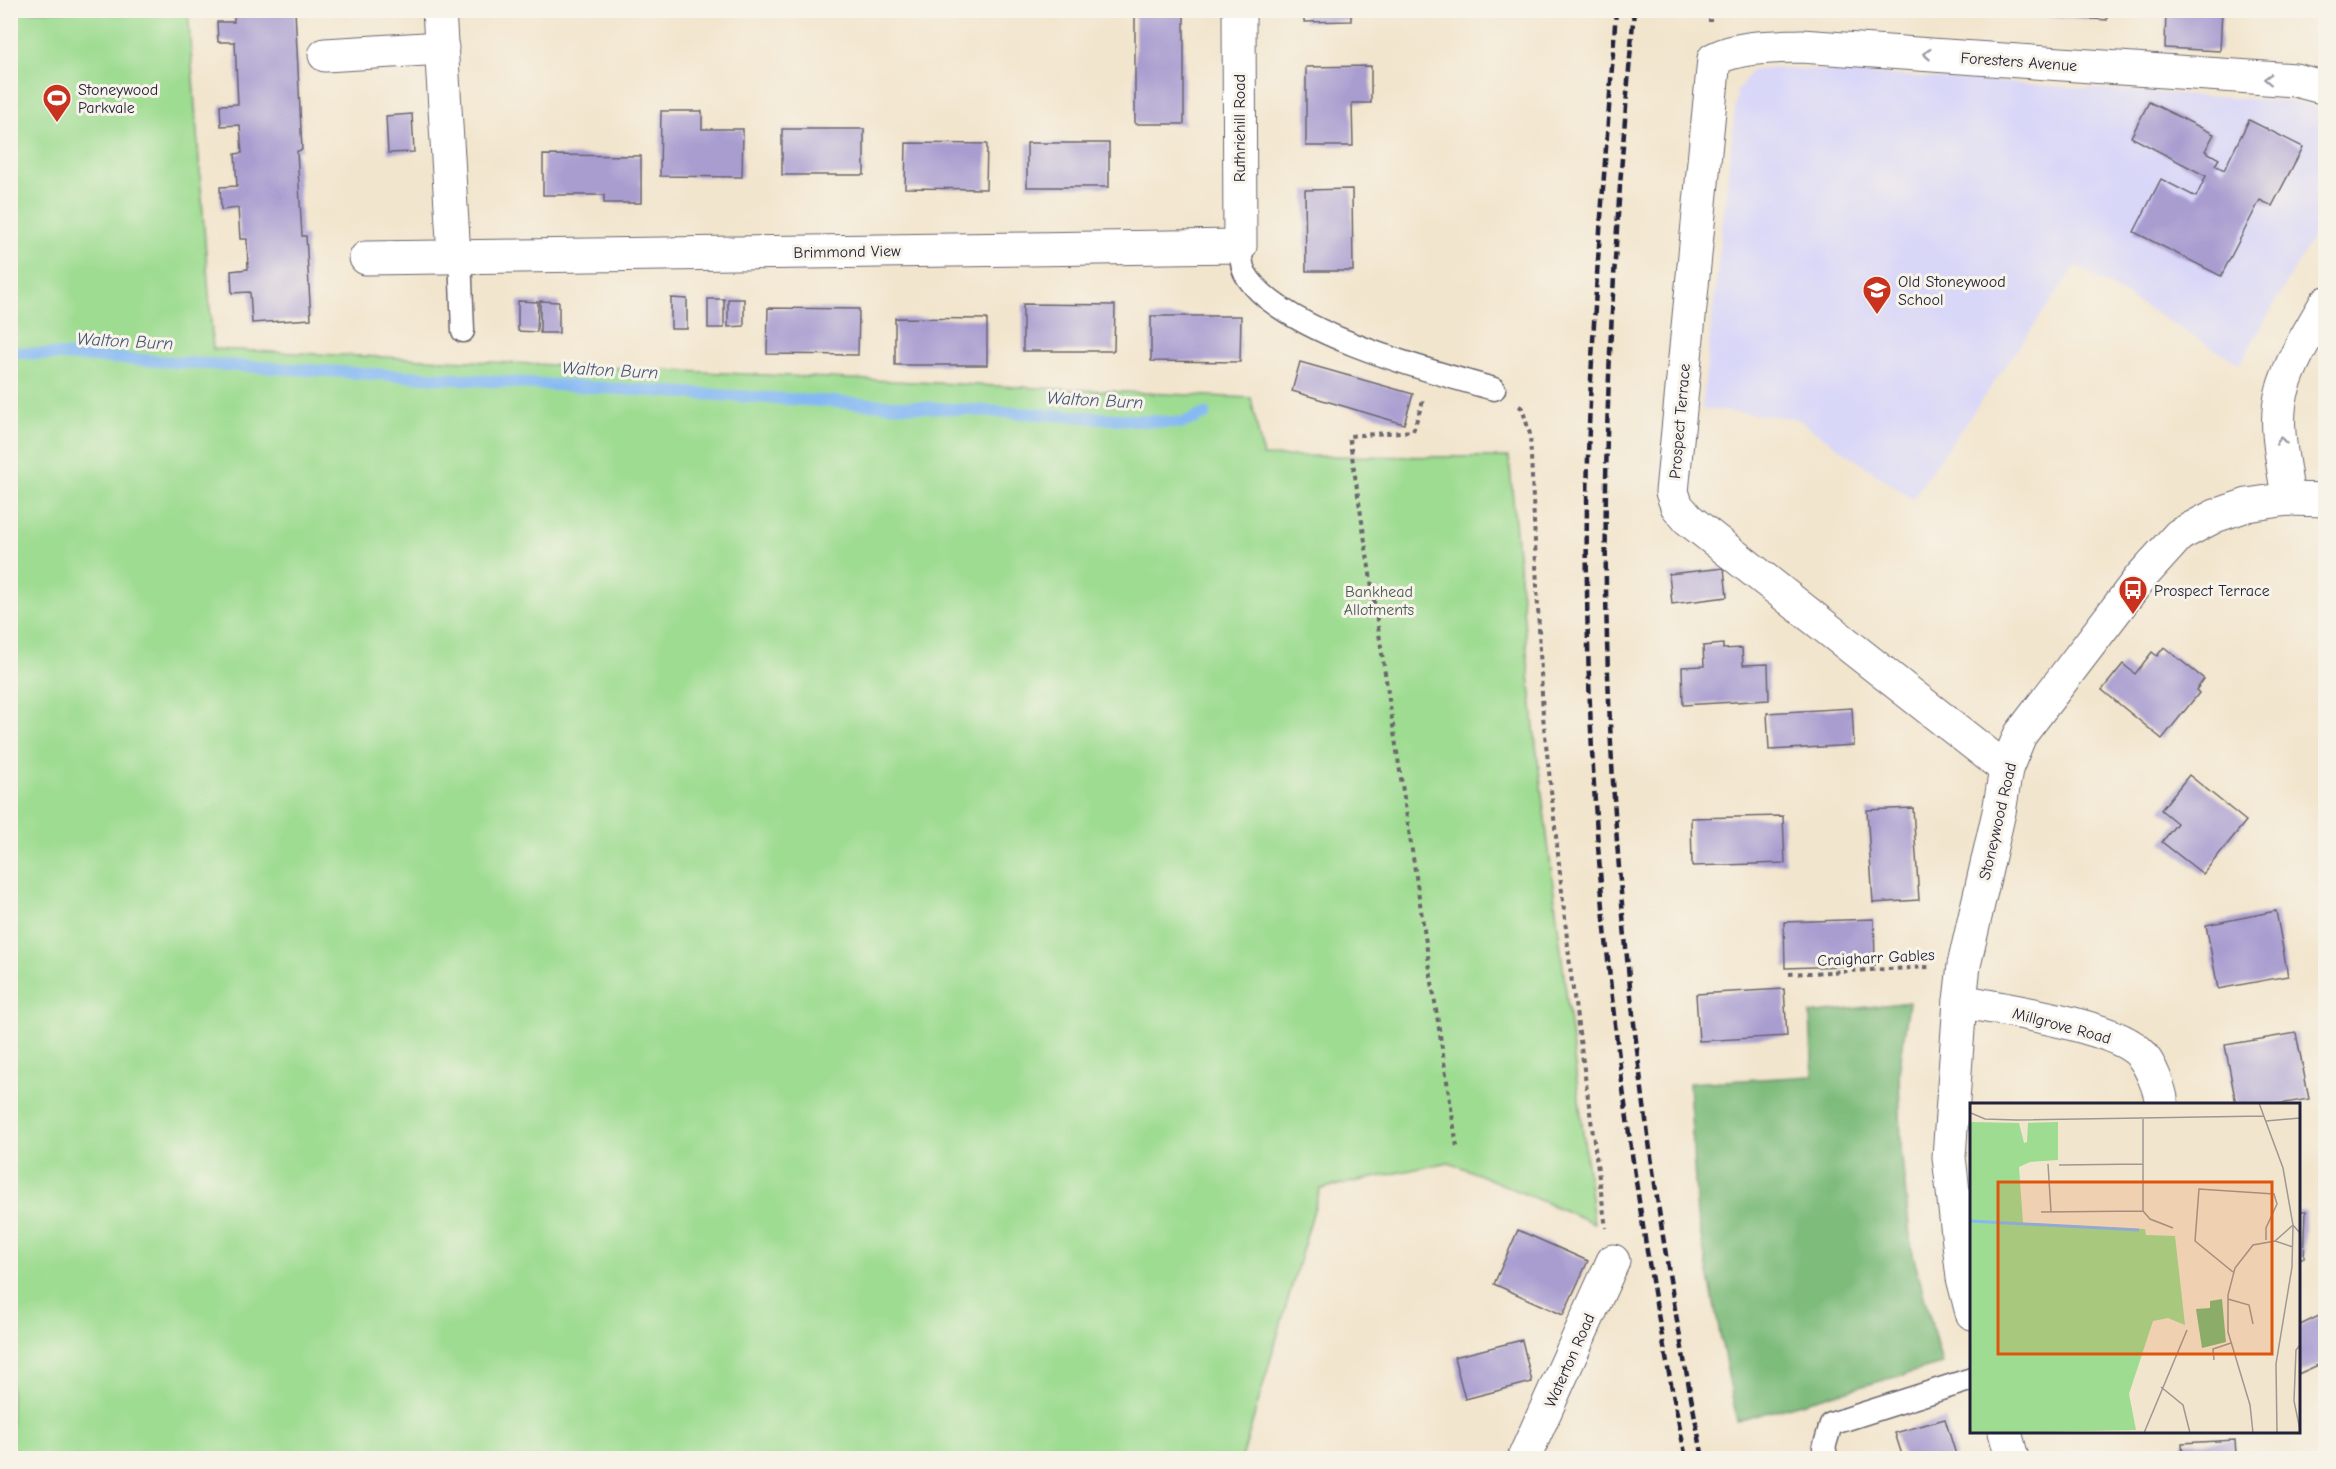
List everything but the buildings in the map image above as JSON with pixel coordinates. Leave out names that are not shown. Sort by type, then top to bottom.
[{"type":"street","points":[[440,10],[457,256]]},
{"type":"street","name":"Ruthriehill Road","points":[[1239,10],[1240,246]]},
{"type":"street","name":"Foresters Avenue","points":[[1714,59],[1728,52],[1749,48],[1801,46],[2295,81],[2325,88]]},
{"type":"street","points":[[325,55],[442,48]]},
{"type":"street","name":"Prospect Terrace","points":[[1714,59],[1672,492],[1677,506],[1688,519],[2006,769]]},
{"type":"street","name":"Brimmond View","points":[[366,258],[1240,246]]},
{"type":"street","points":[[2288,499],[2280,441],[2282,393],[2300,348],[2325,303]]},
{"type":"street","name":"Stoneywood Road","points":[[1970,1308],[1964,1278],[1949,1157],[1960,1001],[1964,965],[1999,812],[2006,769],[2020,735],[2141,577],[2179,535],[2215,516],[2247,505],[2288,499],[2325,500]]},
{"type":"street","name":"Millgrove Road","points":[[1960,1001],[2034,1015],[2117,1039],[2140,1053],[2160,1093],[2162,1103]]},
{"type":"street","name":"Waterton Road","points":[[1524,1458],[1613,1261]]},
{"type":"street","points":[[2006,1433],[2012,1458]]},
{"type":"lane","points":[[1240,246],[1245,272],[1266,296],[1297,318],[1327,333],[1431,372],[1494,389]]},
{"type":"lane","points":[[457,256],[463,331]]},
{"type":"lane","points":[[1827,1458],[1824,1448],[1831,1424],[1970,1379]]},
{"type":"path","points":[[1431,372],[1413,431],[1349,436],[1457,1147]]},
{"type":"path","points":[[1494,389],[1522,408],[1530,434],[1543,716],[1571,975],[1607,1234],[1613,1261]]},
{"type":"path","name":"Craigharr Gables","points":[[1790,974],[1964,965]]},
{"type":"shaded area","name":"Old Stoneywood School","points":[[1782,68],[2309,103],[2325,115],[2325,216],[2240,364],[2076,266],[1912,499],[1796,418],[1702,409],[1737,91],[1752,70]]},
{"type":"green space","name":"Bankhead Allotments","points":[[10,11],[188,11],[213,349],[1251,398],[1263,456],[1509,457],[1534,728],[1594,1223],[1449,1162],[1320,1189],[1242,1458],[11,1458]]},
{"type":"green space","points":[[1909,1002],[1899,1073],[1901,1149],[1911,1246],[1942,1364],[1737,1421],[1697,1216],[1689,1083],[1813,1076],[1810,1014]]},
{"type":"waterway","name":"Walton Burn","points":[[10,352],[1183,423],[1205,414]]},
{"type":"railway","points":[[1616,10],[1595,299],[1588,443],[1587,588],[1595,807],[1615,1025],[1629,1134],[1646,1242],[1686,1458]]},
{"type":"railway","points":[[1634,10],[1611,328],[1607,434],[1606,563],[1615,820],[1640,1077],[1679,1332],[1703,1458]]},
{"type":"place","name":"Stoneywood Parkvale","points":[[57,124]]},
{"type":"place","name":"Old Stoneywood School","points":[[1877,316]]},
{"type":"place","name":"Prospect Terrace","points":[[2133,616]]}]
